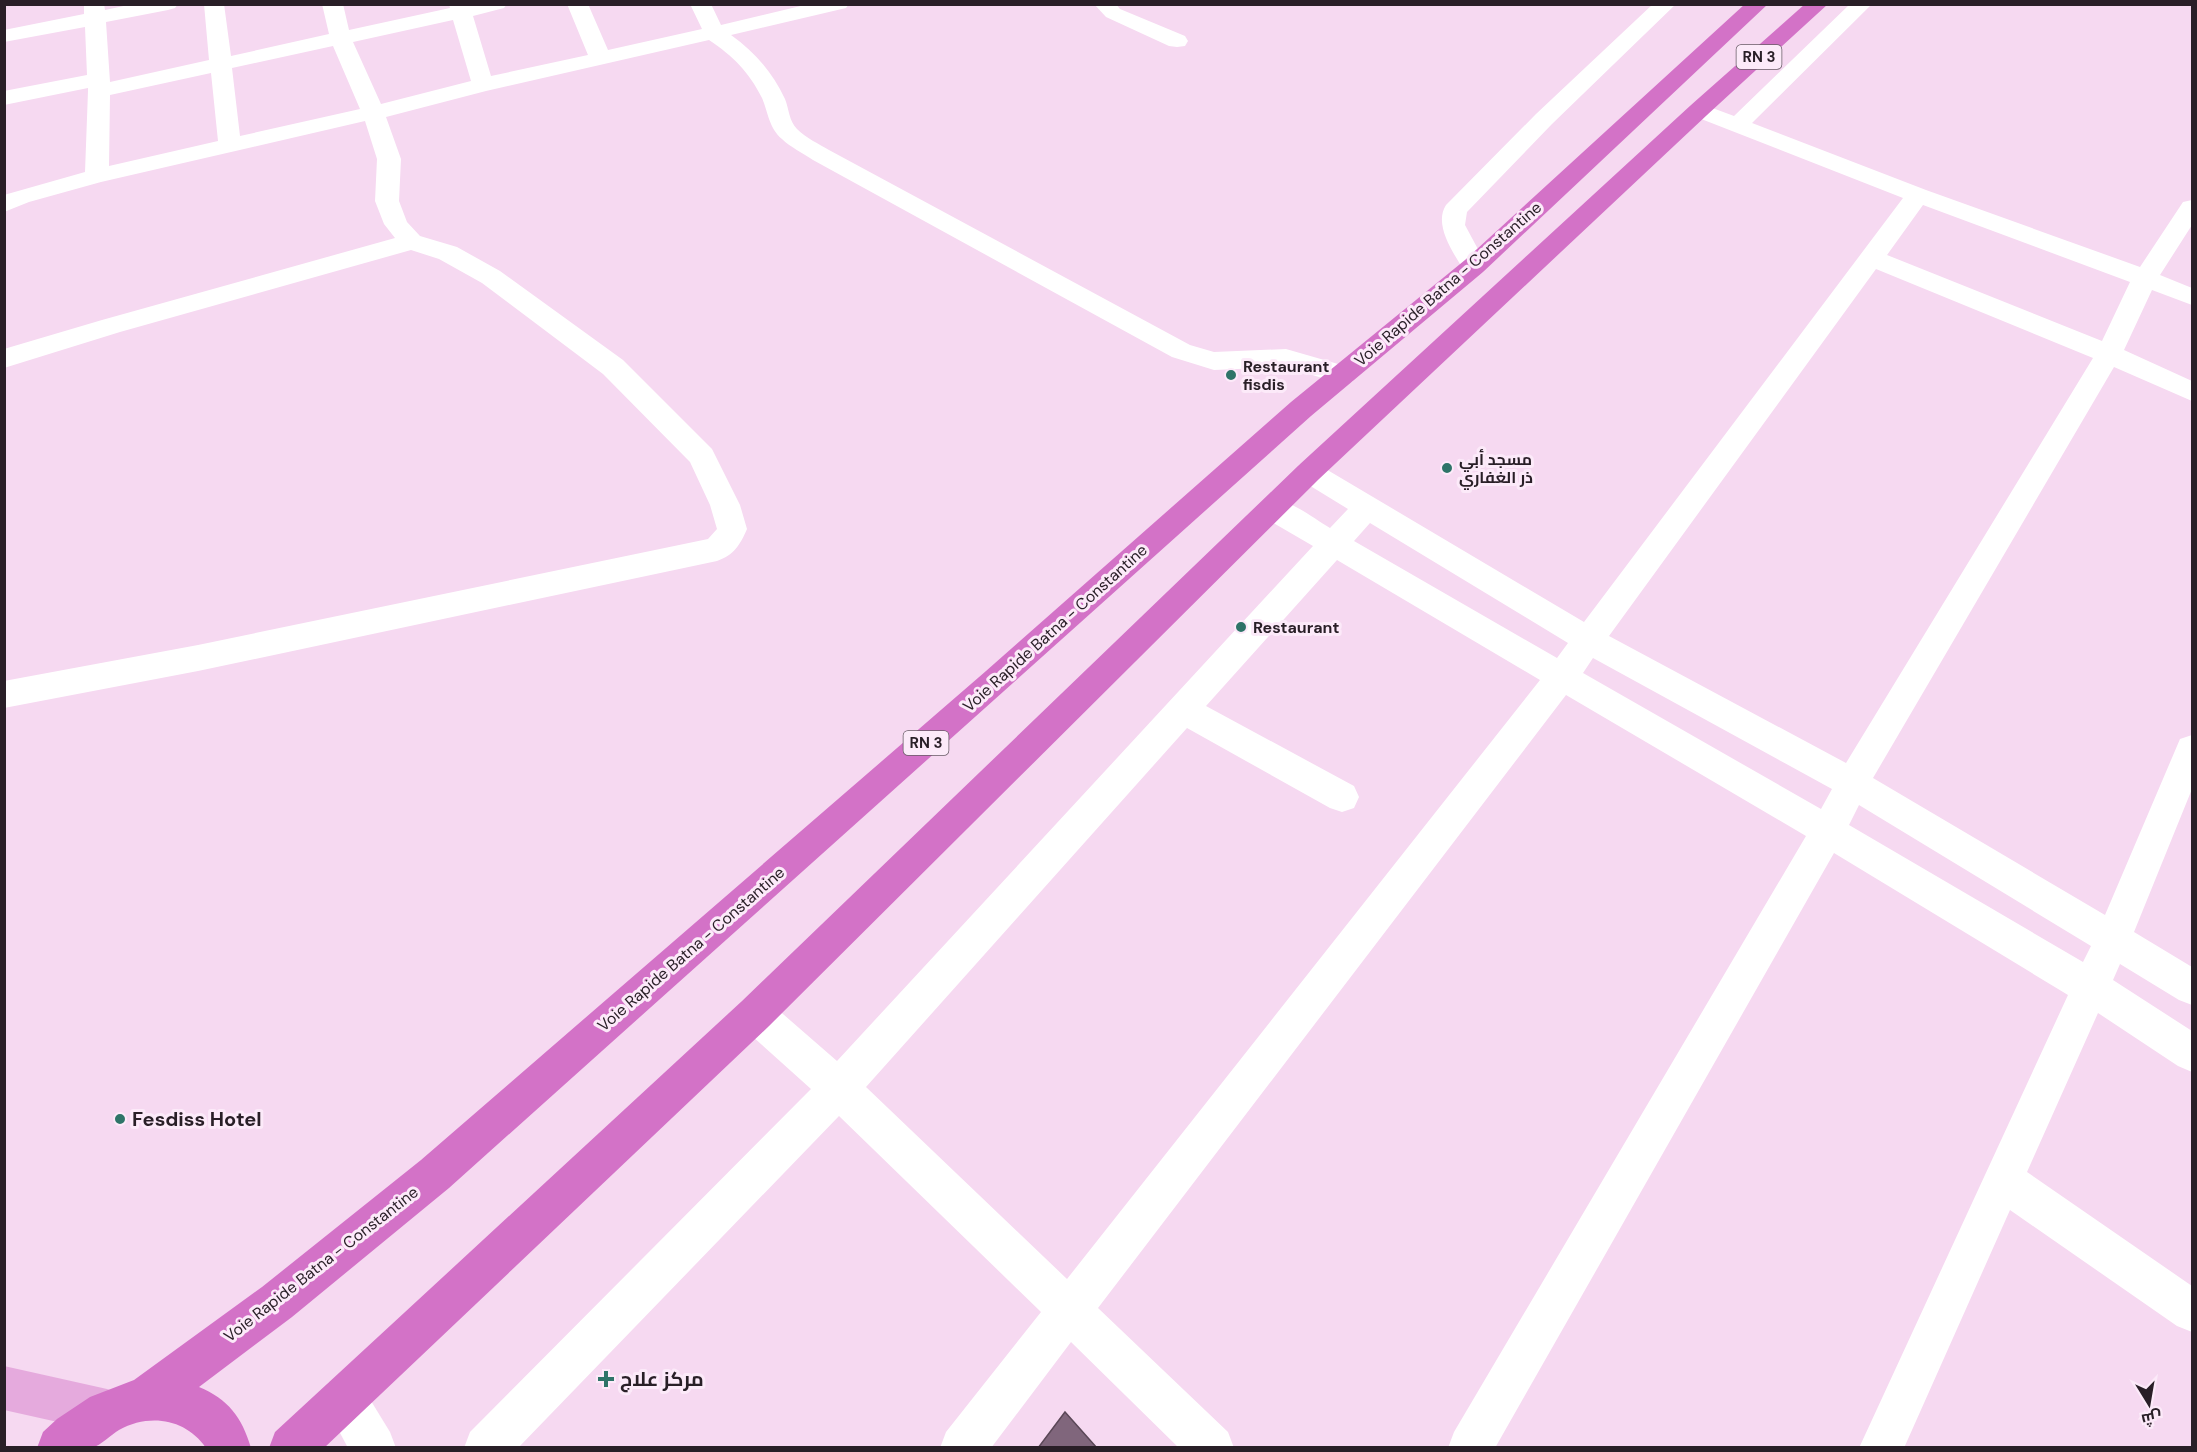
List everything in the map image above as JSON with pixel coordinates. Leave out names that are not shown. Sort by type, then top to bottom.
[{"type":"highway","name":"Voie Rapide Batna - Constantine","points":[[59,1448],[72,1435],[127,1405],[277,1302],[435,1174],[1342,375],[1474,266],[1758,4]]},
{"type":"highway","name":"RN 3","points":[[291,1448],[755,1014],[1273,509],[1308,472],[1699,110],[1818,4]]},
{"type":"highway","points":[[127,1405],[183,1400],[211,1416],[229,1448]]},
{"type":"main road","points":[[4,1388],[127,1405]]},
{"type":"street","points":[[4,36],[94,11],[168,4]]},
{"type":"street","points":[[214,4],[230,146]]},
{"type":"street","points":[[332,4],[341,39],[373,112],[389,159],[387,201],[396,224],[411,242]]},
{"type":"street","points":[[4,98],[221,64],[341,39],[460,9],[497,4]]},
{"type":"street","points":[[577,4],[601,60]]},
{"type":"street","points":[[700,4],[715,34],[742,53],[758,71],[774,100],[780,120],[789,134],[820,155],[1181,351],[1214,361],[1286,358],[1342,375]]},
{"type":"street","points":[[1104,4],[1113,13],[1177,41]]},
{"type":"street","points":[[1474,266],[1453,225],[1455,210],[1544,119],[1666,4]]},
{"type":"street","points":[[1737,125],[1862,4]]},
{"type":"street","points":[[4,206],[20,197],[97,176],[829,6]]},
{"type":"street","points":[[460,9],[483,85]]},
{"type":"street","points":[[94,11],[98,85],[97,176]]},
{"type":"street","points":[[1699,110],[1918,195],[2193,297]]},
{"type":"street","points":[[962,1448],[1562,676],[1587,639],[1918,195]]},
{"type":"street","points":[[1470,1448],[1828,831],[1852,783],[2109,354],[2145,278],[2193,207]]},
{"type":"street","points":[[4,359],[111,326],[411,242],[448,253],[491,277],[613,367],[702,456],[725,505],[732,528],[727,541],[717,549],[198,658],[4,695]]},
{"type":"street","points":[[1872,258],[2109,354],[2193,392]]},
{"type":"street","points":[[1308,472],[1587,639],[1852,783],[2193,987]]},
{"type":"street","points":[[501,1442],[839,1089],[1367,507]]},
{"type":"street","points":[[1273,509],[1334,542],[1828,831],[2090,987],[2193,1053]]},
{"type":"street","points":[[1183,710],[1342,797]]},
{"type":"street","points":[[1881,1448],[2113,938],[2193,749]]},
{"type":"street","points":[[755,1014],[839,1089],[1212,1448]]},
{"type":"street","points":[[2002,1180],[2193,1311]]},
{"type":"street","points":[[344,1399],[374,1448]]},
{"type":"building","points":[[1065,1412],[1097,1448],[1038,1448]]},
{"type":"place","name":"Restaurant fisdis","points":[[1231,375]]},
{"type":"place","name":"مسجد أبي ذر الغفاري","points":[[1447,468]]},
{"type":"place","name":"Restaurant","points":[[1241,627]]},
{"type":"place","name":"Fesdiss Hotel","points":[[120,1119]]},
{"type":"place","name":"مركز علاج","points":[[606,1379]]}]
